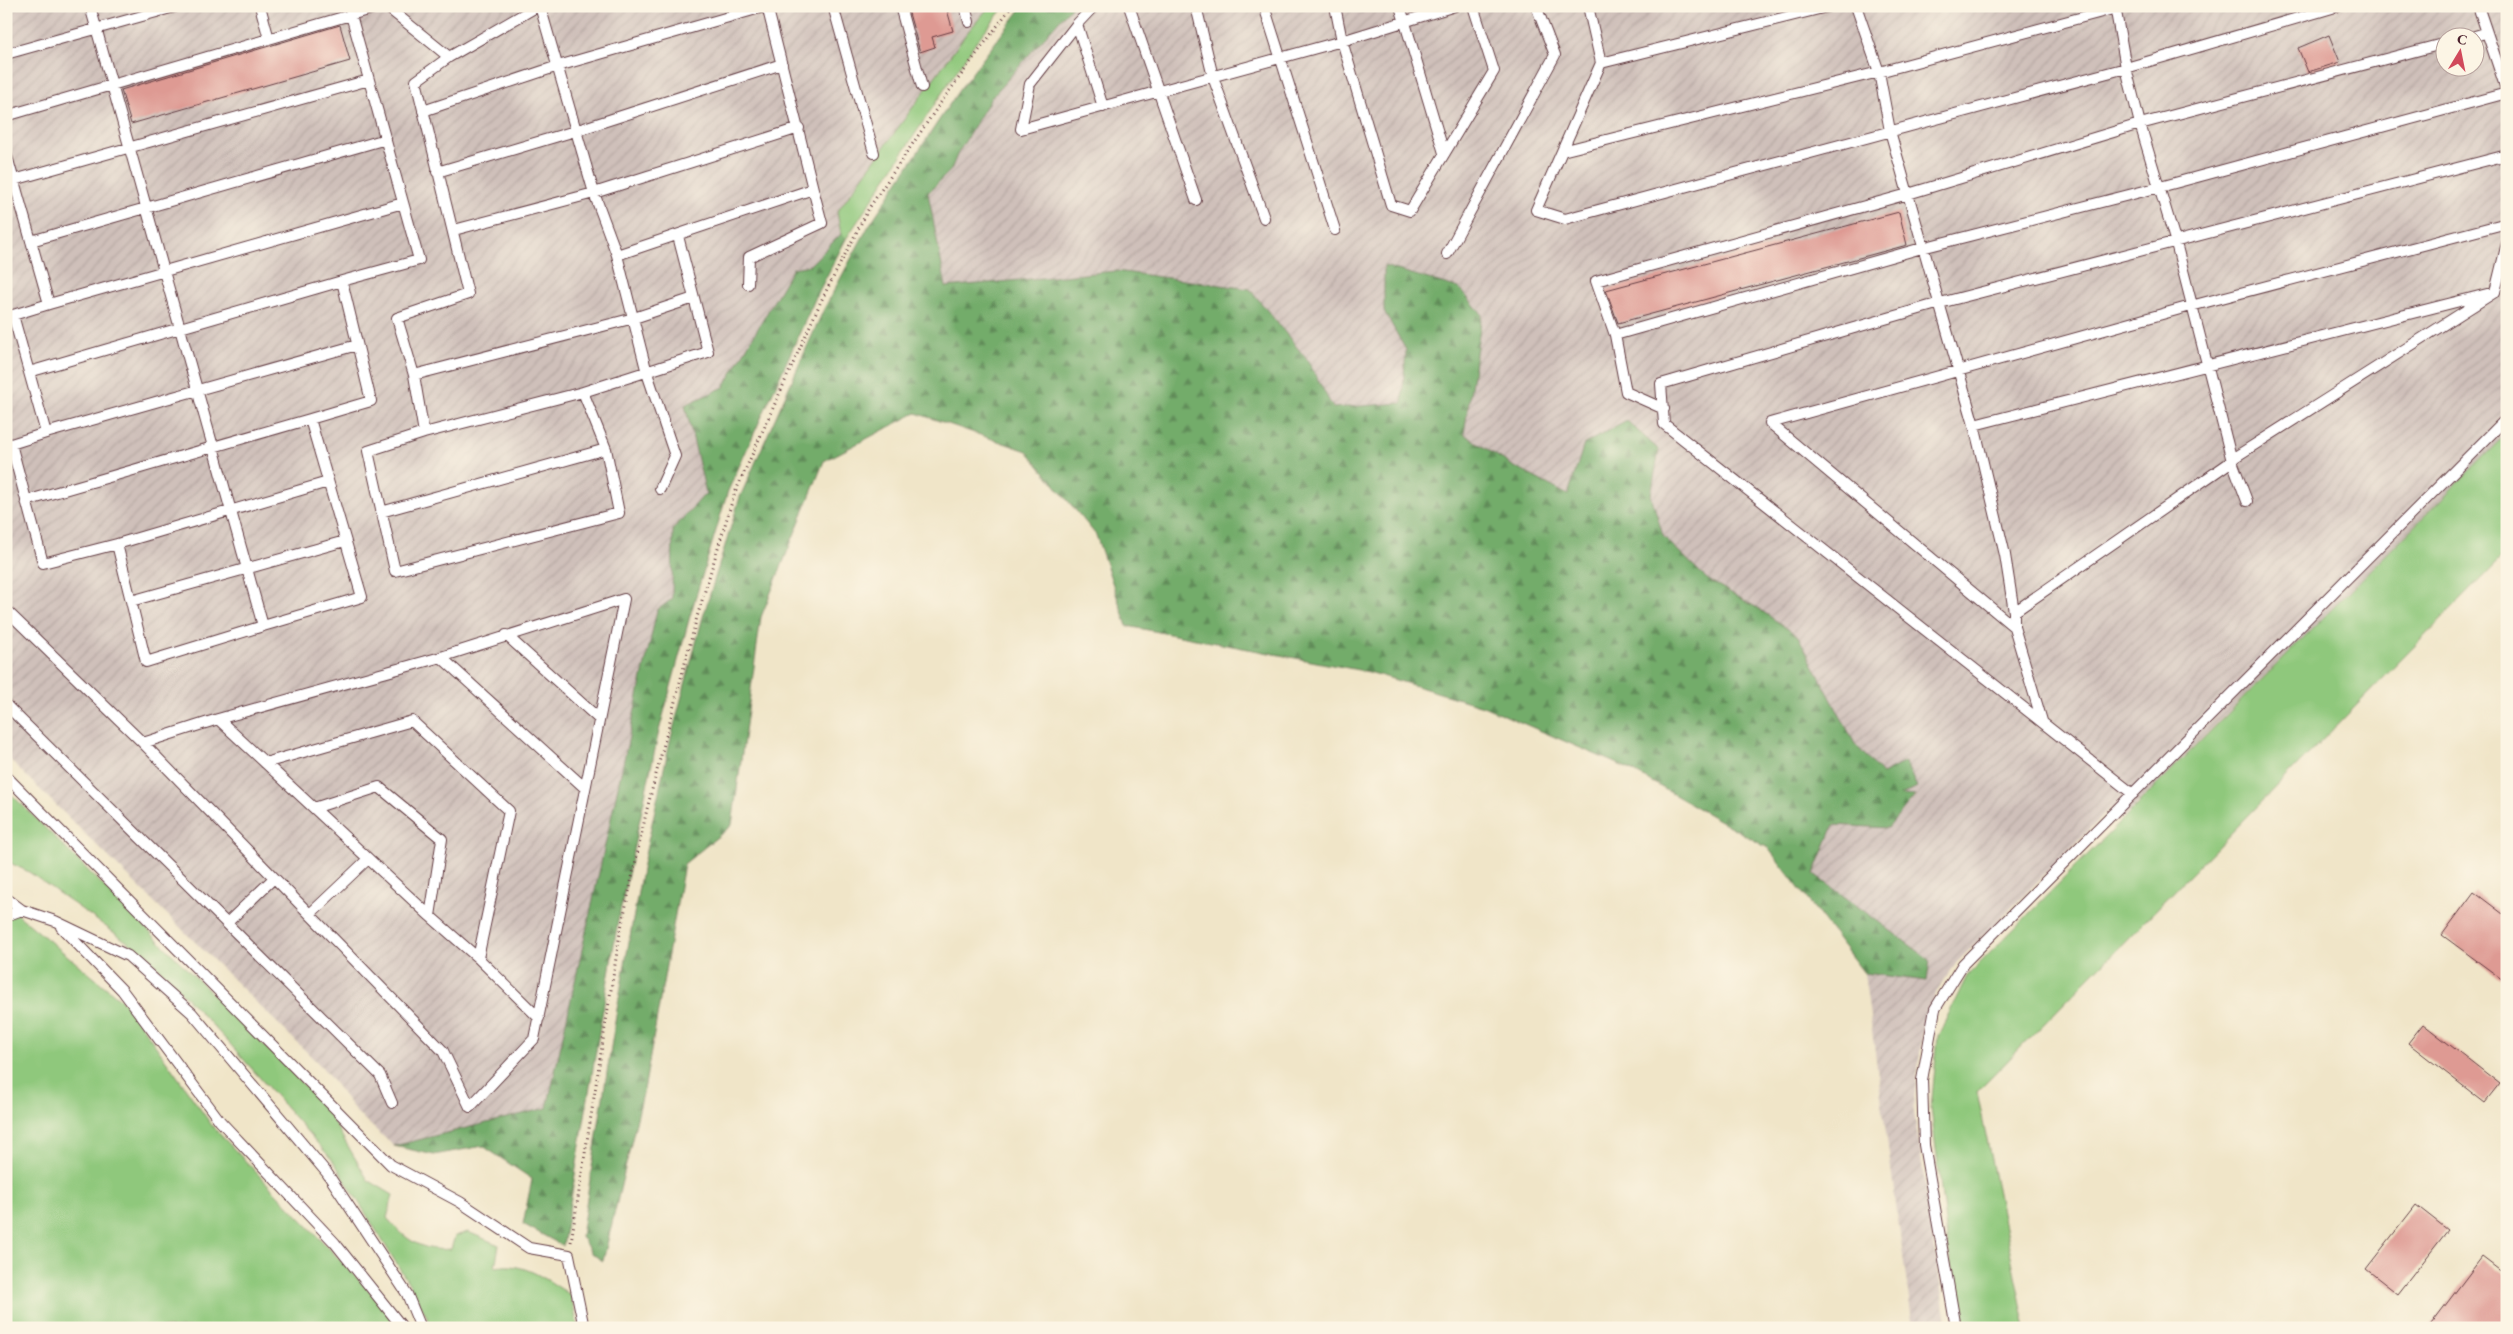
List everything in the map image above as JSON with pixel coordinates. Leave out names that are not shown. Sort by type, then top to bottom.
[{"type":"lane","points":[[90,6],[263,626]]},
{"type":"lane","points":[[6,54],[178,6]]},
{"type":"lane","points":[[260,6],[269,39]]},
{"type":"lane","points":[[6,116],[381,6]]},
{"type":"lane","points":[[386,6],[449,57]]},
{"type":"lane","points":[[424,433],[414,375],[397,318],[468,294],[454,230],[437,172],[416,81],[449,57],[539,6],[594,193],[617,255],[647,373],[675,456],[660,489]]},
{"type":"lane","points":[[423,111],[558,66],[767,6],[822,223],[749,257],[748,284]]},
{"type":"lane","points":[[833,6],[874,153]]},
{"type":"lane","points":[[900,6],[922,87]]},
{"type":"lane","points":[[965,6],[969,22]]},
{"type":"lane","points":[[1094,6],[1077,24],[1030,84],[1021,129],[1342,41],[1455,6]]},
{"type":"lane","points":[[1129,6],[1157,92],[1196,200]]},
{"type":"lane","points":[[1196,6],[1213,77],[1264,218]]},
{"type":"lane","points":[[1264,6],[1279,58],[1336,230]]},
{"type":"lane","points":[[1335,6],[1342,41],[1391,205],[1410,211],[1494,71],[1473,6]]},
{"type":"lane","points":[[1400,6],[1444,153]]},
{"type":"lane","points":[[1447,254],[1555,55],[1536,6]]},
{"type":"lane","points":[[1588,6],[1601,63],[1536,210],[1565,218],[2126,68],[2339,6]]},
{"type":"lane","points":[[1601,63],[1831,6]]},
{"type":"lane","points":[[1856,6],[1879,72],[1890,131],[1974,425],[2005,555],[2014,612],[2014,627],[2042,721]]},
{"type":"lane","points":[[2478,6],[2484,28]]},
{"type":"lane","points":[[1562,151],[1879,72],[2119,7],[2126,68],[2140,124],[2176,242],[2190,306],[2208,365],[2232,460],[2247,501]]},
{"type":"lane","points":[[29,372],[419,260],[351,15]]},
{"type":"lane","points":[[1077,24],[1103,107]]},
{"type":"lane","points":[[1616,336],[1922,248],[2160,187],[2507,93],[2486,36]]},
{"type":"lane","points":[[1664,409],[1626,392],[1616,336],[1596,281],[1908,194],[2140,124],[2436,46]]},
{"type":"lane","points":[[437,172],[575,131],[782,64]]},
{"type":"lane","points":[[14,180],[369,80]]},
{"type":"lane","points":[[454,230],[594,193],[799,128]]},
{"type":"lane","points":[[31,241],[386,139]]},
{"type":"lane","points":[[6,153],[49,304]]},
{"type":"lane","points":[[2133,794],[1664,424],[1661,384],[1940,303],[2507,155]]},
{"type":"lane","points":[[617,255],[813,189]]},
{"type":"lane","points":[[46,433],[13,315],[403,203]]},
{"type":"lane","points":[[2014,627],[1770,422],[2190,306],[2507,223]]},
{"type":"lane","points":[[582,392],[606,449],[619,513],[395,571],[368,452],[424,433],[647,373],[708,352],[678,236]]},
{"type":"lane","points":[[2014,612],[2232,460],[2496,292],[2507,243]]},
{"type":"lane","points":[[26,501],[371,401],[342,281]]},
{"type":"lane","points":[[1974,425],[2496,292]]},
{"type":"lane","points":[[414,375],[634,318],[694,298]]},
{"type":"lane","points":[[328,482],[43,564],[11,444],[357,345]]},
{"type":"lane","points":[[1956,1328],[1924,1145],[1922,1080],[1935,1010],[1963,964],[2507,418]]},
{"type":"lane","points":[[117,544],[146,662],[362,597],[310,419]]},
{"type":"lane","points":[[381,512],[606,449]]},
{"type":"lane","points":[[131,601],[345,541]]},
{"type":"lane","points":[[6,610],[143,743],[443,1051],[470,1107],[534,1039],[624,599],[441,657],[143,743]]},
{"type":"lane","points":[[506,635],[599,719]]},
{"type":"lane","points":[[441,657],[585,788]]},
{"type":"lane","points":[[6,705],[380,1075],[392,1103]]},
{"type":"lane","points":[[218,720],[478,958],[539,1018]]},
{"type":"lane","points":[[265,763],[412,721],[433,740],[509,810],[478,958]]},
{"type":"lane","points":[[6,776],[391,1165],[460,1202],[529,1248],[569,1255],[584,1328]]},
{"type":"lane","points":[[314,808],[379,787],[442,839],[430,916]]},
{"type":"lane","points":[[310,914],[368,859]]},
{"type":"lane","points":[[227,923],[274,878]]},
{"type":"lane","points":[[6,898],[22,910],[55,921],[128,956],[192,1013],[328,1172],[407,1294],[421,1328]]},
{"type":"lane","points":[[6,916],[22,910]]},
{"type":"lane","points":[[55,921],[122,990],[220,1122],[335,1243],[403,1328]]},
{"type":"path","points":[[569,1255],[620,933],[645,818],[697,617],[734,495],[821,301],[869,208],[939,105],[1012,6]]},
{"type":"shaded area","points":[[6,6],[990,6],[966,34],[837,212],[841,234],[810,265],[793,268],[724,387],[685,405],[706,493],[673,529],[672,599],[657,610],[547,1108],[394,1146],[357,1113],[322,1067],[6,756]]},
{"type":"shaded area","points":[[1072,6],[2507,6],[2507,433],[2124,817],[2111,808],[1957,962],[1938,989],[1924,1023],[1913,1106],[1947,1328],[1913,1328],[1864,973],[1927,981],[1930,960],[1814,875],[1834,825],[1888,828],[1915,797],[1899,796],[1917,786],[1882,774],[1855,744],[1798,636],[1759,609],[1707,579],[1663,536],[1651,495],[1658,450],[1627,421],[1584,444],[1568,496],[1511,465],[1464,434],[1482,314],[1384,311],[1406,350],[1402,403],[1333,408],[1308,361],[1250,289],[1116,271],[946,287],[928,194],[951,170],[957,155],[991,98]]},
{"type":"green space","points":[[990,6],[1005,6],[975,43],[846,239],[841,234],[837,212],[966,34]]},
{"type":"green space","points":[[1023,6],[1072,6],[991,98],[957,155],[951,170],[928,193],[946,287],[1116,271],[1250,289],[1308,361],[1333,408],[1402,403],[1406,350],[1384,311],[1384,266],[1459,288],[1482,314],[1464,434],[1511,465],[1568,495],[1584,444],[1627,421],[1659,450],[1651,495],[1663,536],[1707,579],[1759,609],[1798,636],[1855,744],[1882,774],[1905,762],[1917,787],[1901,795],[1915,796],[1888,828],[1834,825],[1814,874],[1930,960],[1927,981],[1864,973],[1768,848],[1629,769],[1483,706],[1369,672],[1127,626],[1096,535],[1027,451],[916,413],[824,461],[761,617],[732,825],[684,864],[645,1085],[603,1261],[591,1253],[581,1236],[618,1003],[643,864],[670,741],[702,620],[740,497],[823,311],[868,227],[959,90]]},
{"type":"green space","points":[[841,234],[846,239],[816,297],[728,491],[690,616],[659,731],[618,921],[563,1246],[523,1224],[532,1179],[483,1146],[434,1155],[394,1146],[547,1108],[657,610],[672,599],[673,529],[706,493],[685,405],[724,387],[793,268],[810,265]]},
{"type":"green space","points":[[2507,433],[2507,552],[1977,1092],[2026,1328],[1963,1328],[1949,1255],[1931,1108],[1938,1036],[1967,976]]},
{"type":"green space","points":[[6,789],[323,1104],[368,1180],[393,1195],[387,1218],[400,1232],[414,1243],[431,1248],[451,1249],[455,1236],[468,1232],[499,1245],[495,1267],[506,1266],[526,1269],[571,1295],[578,1328],[433,1328],[411,1287],[334,1162],[230,1044],[147,956],[29,872],[6,861]]},
{"type":"green space","points":[[6,905],[126,1004],[213,1127],[383,1305],[396,1328],[6,1328]]},
{"type":"building","points":[[907,6],[946,6],[953,31],[932,37],[935,47],[920,52]]},
{"type":"building","points":[[340,25],[350,61],[131,124],[121,90]]},
{"type":"building","points":[[2329,35],[2340,62],[2308,72],[2298,48]]},
{"type":"building","points":[[1899,212],[1907,245],[1618,323],[1606,290]]},
{"type":"building","points":[[2474,892],[2507,917],[2507,983],[2442,935]]},
{"type":"building","points":[[2423,1024],[2500,1084],[2485,1103],[2408,1043]]},
{"type":"building","points":[[2416,1205],[2448,1230],[2398,1294],[2366,1269]]},
{"type":"building","points":[[2482,1257],[2507,1276],[2507,1328],[2428,1328]]}]
